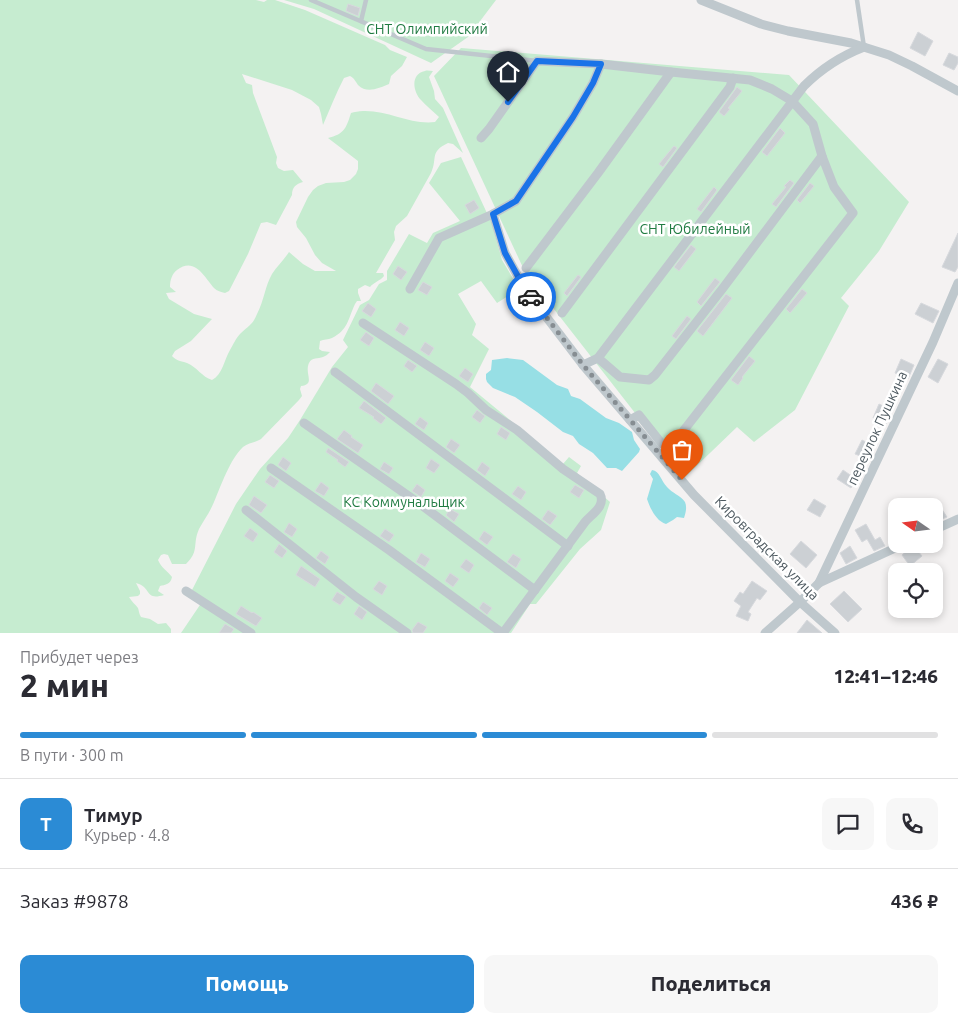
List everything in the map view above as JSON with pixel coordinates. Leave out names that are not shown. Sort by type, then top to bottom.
[{"type":"street","points":[[701,0],[722,4],[749,20],[775,28],[864,47],[912,66],[958,91]]},
{"type":"street","points":[[583,365],[598,358],[792,101],[812,78],[826,66],[852,51],[864,47]]},
{"type":"street","points":[[481,138],[490,129],[537,61],[601,64],[750,80],[772,89],[792,101],[813,124],[822,156],[834,187],[854,213],[670,448],[662,444],[639,415],[630,420]]},
{"type":"street","points":[[410,289],[439,238],[493,214],[516,201],[573,117],[593,83],[601,64]]},
{"type":"street","points":[[526,268],[671,72]]},
{"type":"street","points":[[562,313],[730,87],[733,78]]},
{"type":"street","points":[[598,358],[620,377],[649,380],[655,375],[822,156]]},
{"type":"street","name":"Кировградская улица","points":[[493,214],[505,253],[525,289],[583,365],[694,494],[800,602],[835,633]]},
{"type":"street","name":"переулок Пушкина","points":[[819,583],[933,342],[958,284]]},
{"type":"street","points":[[271,468],[389,550],[502,633],[585,522],[602,504],[600,494],[563,469],[517,430],[486,410],[456,384],[363,323]]},
{"type":"street","points":[[335,372],[568,546]]},
{"type":"street","points":[[304,423],[420,504],[535,590]]},
{"type":"street","points":[[246,510],[356,597],[407,633]]},
{"type":"street","points":[[943,526],[958,519]]},
{"type":"street","points":[[765,633],[819,583],[888,551]]},
{"type":"street","points":[[186,591],[251,633]]},
{"type":"lane","points":[[311,0],[426,48],[537,61]]},
{"type":"lane","points":[[361,21],[366,0]]},
{"type":"lane","points":[[857,0],[864,47]]},
{"type":"green space","points":[[0,0],[256,0],[264,2],[275,0],[305,10],[385,45],[390,50],[407,57],[402,66],[391,76],[389,84],[381,87],[369,90],[362,88],[350,76],[344,78],[323,125],[319,107],[311,100],[292,90],[242,74],[246,83],[252,85],[253,93],[277,157],[276,163],[278,168],[284,171],[293,170],[303,182],[294,188],[276,225],[267,222],[261,223],[229,291],[225,293],[216,290],[203,274],[194,267],[183,266],[172,277],[170,287],[176,292],[166,293],[169,299],[194,314],[212,319],[191,341],[175,351],[172,356],[191,365],[205,377],[212,380],[221,371],[237,337],[254,321],[272,274],[289,252],[315,271],[336,271],[322,263],[315,255],[306,238],[297,227],[296,222],[308,197],[318,186],[326,183],[344,182],[350,180],[356,174],[358,161],[328,138],[338,135],[344,130],[351,113],[372,111],[417,121],[435,122],[439,117],[418,97],[414,84],[415,79],[420,73],[433,71],[429,77],[435,99],[443,108],[463,153],[453,144],[448,143],[438,149],[431,173],[407,216],[396,226],[394,232],[395,240],[376,273],[383,273],[384,276],[370,287],[365,285],[358,289],[361,301],[357,301],[355,304],[344,328],[332,338],[320,341],[319,349],[330,352],[324,357],[315,358],[309,363],[309,381],[301,386],[302,396],[299,400],[261,439],[248,444],[238,452],[199,529],[193,555],[190,559],[186,564],[172,564],[168,555],[161,555],[158,560],[172,577],[169,583],[160,586],[158,591],[164,595],[153,596],[144,587],[136,583],[140,594],[129,597],[138,608],[141,617],[150,619],[158,624],[166,623],[171,629],[171,633],[0,633]]},
{"type":"green space","name":"СНТ Олимпийский","points":[[284,0],[496,0],[468,37],[431,63],[314,9]]},
{"type":"green space","name":"СНТ Юбилейный","points":[[461,48],[789,75],[909,202],[879,251],[841,298],[849,306],[795,410],[754,442],[737,427],[685,477],[525,272],[434,76]]},
{"type":"green space","name":"КС Коммунальщик","points":[[461,157],[492,224],[502,260],[517,285],[510,290],[511,294],[497,303],[481,281],[458,294],[476,324],[472,335],[489,349],[470,387],[563,464],[569,457],[581,466],[577,473],[610,502],[601,530],[580,549],[536,604],[530,604],[511,633],[181,633],[204,599],[192,590],[236,504],[260,469],[288,438],[332,367],[348,347],[343,340],[360,305],[369,300],[379,284],[387,280],[387,271],[409,234],[427,243],[433,233],[460,221],[429,183],[441,163]]},
{"type":"water","points":[[507,358],[523,360],[557,385],[568,389],[571,396],[580,399],[606,418],[619,423],[632,432],[634,440],[640,449],[639,452],[622,471],[616,468],[607,468],[593,453],[579,444],[573,436],[563,432],[515,397],[493,388],[486,379],[486,374],[491,370],[492,360]]},
{"type":"water","points":[[652,470],[659,474],[665,485],[685,502],[684,518],[677,517],[666,524],[654,514],[647,499],[653,479],[650,474]]},
{"type":"building","points":[[348,4],[360,8],[358,16],[346,11]]},
{"type":"building","points":[[429,24],[438,27],[436,36],[426,33]]},
{"type":"building","points":[[918,32],[933,41],[925,56],[910,48]]},
{"type":"building","points":[[949,53],[958,57],[958,63],[954,70],[943,65]]},
{"type":"building","points":[[737,87],[742,91],[724,116],[719,112]]},
{"type":"building","points":[[780,128],[785,133],[767,156],[762,152]]},
{"type":"building","points":[[674,146],[677,148],[663,167],[659,164]]},
{"type":"building","points":[[790,180],[794,183],[776,207],[772,204]]},
{"type":"building","points":[[810,183],[814,186],[800,203],[797,200]]},
{"type":"building","points":[[714,187],[717,190],[701,212],[697,209]]},
{"type":"building","points":[[474,200],[479,208],[470,214],[465,205]]},
{"type":"building","points":[[958,233],[958,267],[955,272],[942,267]]},
{"type":"building","points":[[691,245],[696,249],[679,271],[674,267]]},
{"type":"building","points":[[398,266],[407,272],[401,280],[393,274]]},
{"type":"building","points":[[578,275],[581,277],[567,296],[564,293]]},
{"type":"building","points":[[715,278],[720,282],[701,306],[697,302]]},
{"type":"building","points":[[423,282],[432,287],[427,295],[418,290]]},
{"type":"building","points":[[802,289],[807,293],[790,313],[786,309]]},
{"type":"building","points":[[726,294],[732,298],[703,336],[697,331]]},
{"type":"building","points":[[368,303],[376,309],[371,317],[362,311]]},
{"type":"building","points":[[921,303],[939,311],[933,323],[915,314]]},
{"type":"building","points":[[687,316],[691,319],[676,339],[672,336]]},
{"type":"building","points":[[400,322],[409,328],[404,336],[395,330]]},
{"type":"building","points":[[366,332],[374,338],[369,346],[360,340]]},
{"type":"building","points":[[425,342],[434,348],[429,356],[420,350]]},
{"type":"building","points":[[749,356],[755,361],[738,385],[731,380]]},
{"type":"building","points":[[901,359],[914,365],[908,379],[895,373]]},
{"type":"building","points":[[938,359],[948,364],[938,383],[928,377]]},
{"type":"building","points":[[408,360],[417,366],[412,372],[404,366]]},
{"type":"building","points":[[465,368],[473,374],[468,382],[459,376]]},
{"type":"building","points":[[376,383],[394,396],[388,404],[371,391]]},
{"type":"building","points":[[364,401],[386,418],[381,424],[374,417],[359,408]]},
{"type":"building","points":[[879,404],[892,410],[886,424],[873,418]]},
{"type":"building","points":[[477,410],[485,416],[480,423],[472,417]]},
{"type":"building","points":[[420,417],[428,423],[424,430],[415,424]]},
{"type":"building","points":[[501,427],[510,433],[506,440],[497,434]]},
{"type":"building","points":[[344,430],[363,445],[358,453],[337,439]]},
{"type":"building","points":[[451,439],[460,445],[454,453],[446,447]]},
{"type":"building","points":[[862,440],[874,446],[868,459],[855,454]]},
{"type":"building","points":[[328,448],[349,462],[345,467],[326,452]]},
{"type":"building","points":[[283,457],[291,463],[286,471],[278,465]]},
{"type":"building","points":[[431,459],[440,465],[434,473],[426,468]]},
{"type":"building","points":[[384,462],[393,468],[389,474],[380,469]]},
{"type":"building","points":[[482,462],[490,468],[485,476],[477,470]]},
{"type":"building","points":[[843,470],[856,479],[851,488],[837,479]]},
{"type":"building","points":[[270,475],[279,481],[274,488],[265,482]]},
{"type":"building","points":[[321,482],[329,488],[324,496],[315,491]]},
{"type":"building","points":[[417,484],[425,490],[421,497],[412,491]]},
{"type":"building","points":[[575,485],[584,490],[579,498],[570,492]]},
{"type":"building","points":[[518,486],[526,492],[521,500],[512,494]]},
{"type":"building","points":[[254,496],[267,505],[261,513],[249,505]]},
{"type":"building","points":[[814,499],[826,506],[820,517],[807,510]]},
{"type":"building","points":[[450,509],[459,514],[454,522],[446,515]]},
{"type":"building","points":[[548,510],[557,516],[550,525],[542,519]]},
{"type":"building","points":[[289,523],[297,529],[292,537],[284,532]]},
{"type":"building","points":[[866,524],[875,540],[880,537],[885,546],[874,551],[867,539],[862,542],[855,530]]},
{"type":"building","points":[[250,528],[258,534],[253,542],[244,536]]},
{"type":"building","points":[[385,529],[394,535],[389,542],[380,536]]},
{"type":"building","points":[[484,531],[493,537],[487,545],[479,539]]},
{"type":"building","points":[[801,541],[817,555],[806,568],[790,554]]},
{"type":"building","points":[[279,544],[287,551],[282,558],[274,552]]},
{"type":"building","points":[[850,546],[857,558],[846,564],[840,553]]},
{"type":"building","points":[[321,551],[329,557],[325,564],[316,558]]},
{"type":"building","points":[[421,553],[430,559],[425,567],[416,562]]},
{"type":"building","points":[[904,553],[920,553],[922,556],[914,563],[908,563],[902,555]]},
{"type":"building","points":[[513,554],[521,559],[516,568],[507,562]]},
{"type":"building","points":[[466,559],[474,565],[469,573],[460,567]]},
{"type":"building","points":[[301,566],[320,579],[315,587],[296,575]]},
{"type":"building","points":[[450,573],[459,579],[453,587],[445,581]]},
{"type":"building","points":[[379,581],[387,586],[382,595],[373,589]]},
{"type":"building","points":[[752,581],[767,591],[760,600],[757,598],[748,612],[751,614],[748,621],[736,616],[741,606],[734,601],[740,592],[743,594]]},
{"type":"building","points":[[844,591],[862,609],[848,622],[830,604]]},
{"type":"building","points":[[337,592],[346,597],[340,605],[332,600]]},
{"type":"building","points":[[483,602],[492,608],[487,615],[479,608]]},
{"type":"building","points":[[241,606],[262,618],[256,626],[236,614]]},
{"type":"building","points":[[359,606],[367,612],[362,620],[354,614]]},
{"type":"building","points":[[807,620],[822,633],[797,633]]},
{"type":"building","points":[[418,622],[427,627],[423,633],[413,633],[412,630]]},
{"type":"building","points":[[225,624],[234,629],[231,633],[219,633]]},
{"type":"way so far","points":[[531,297],[583,365],[682,480]]},
{"type":"route","points":[[508,102],[537,61],[601,64],[593,83],[573,117],[516,201],[493,214],[505,253],[531,297]]}]
